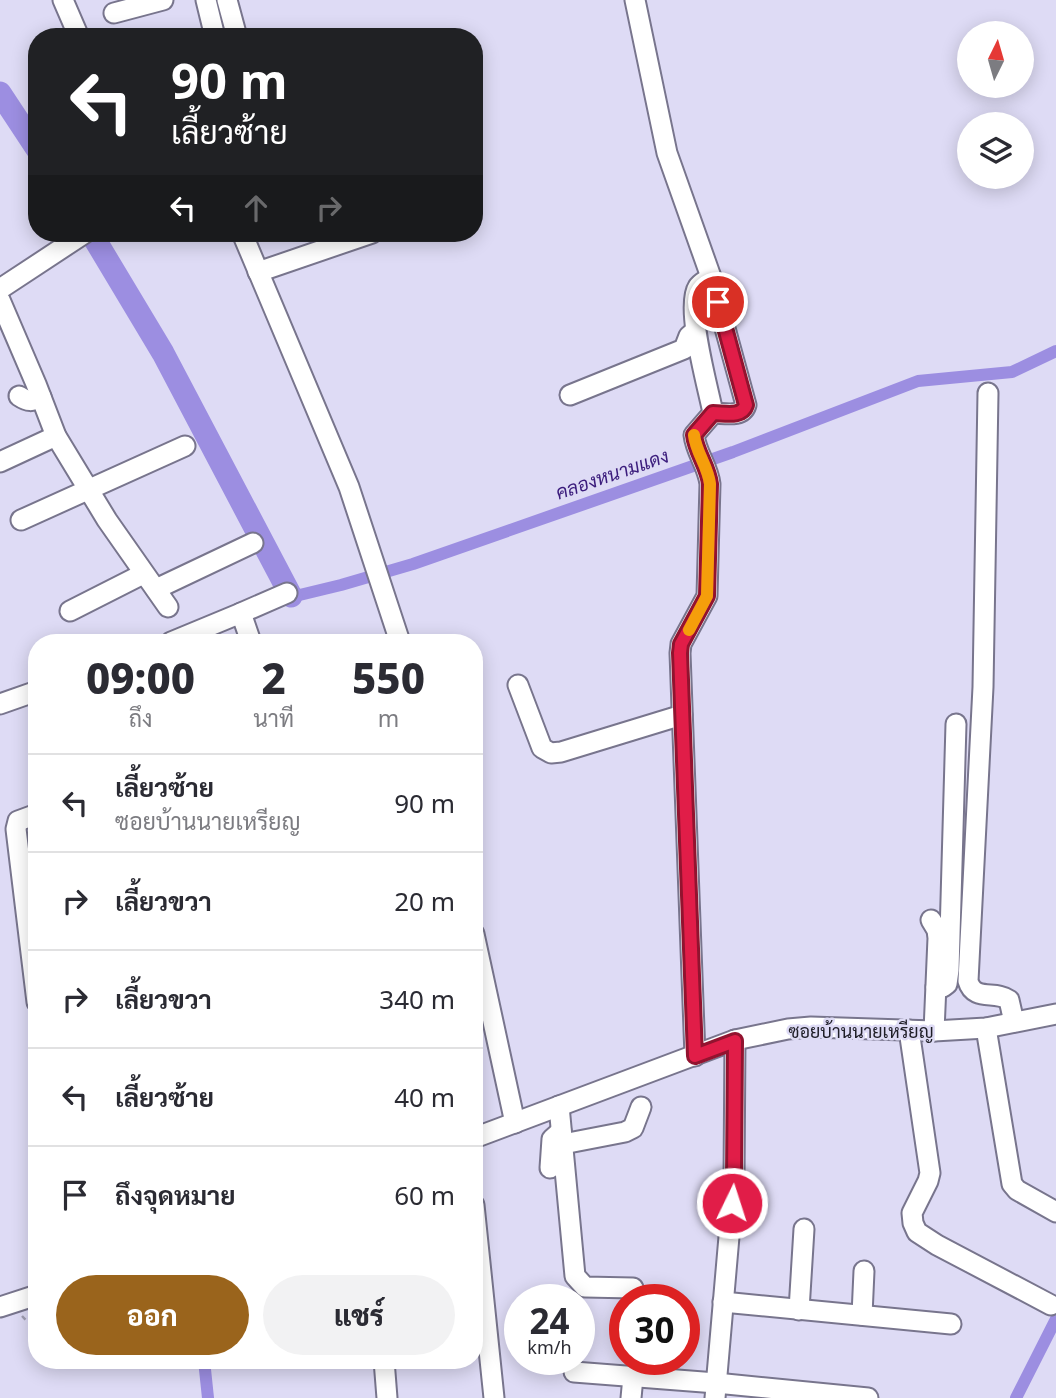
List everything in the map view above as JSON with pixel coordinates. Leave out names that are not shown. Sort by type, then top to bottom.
[{"type":"street","points":[[63,0],[75,28]]},
{"type":"street","points":[[114,13],[163,0]]},
{"type":"street","points":[[206,0],[213,28]]},
{"type":"street","points":[[227,0],[235,28]]},
{"type":"street","points":[[635,0],[667,153],[711,277],[746,405],[745,410],[740,413],[713,413],[694,435],[695,448],[708,472],[707,596],[681,644],[680,653],[695,1056]]},
{"type":"street","points":[[0,289],[71,242]]},
{"type":"street","points":[[246,242],[349,487],[397,634]]},
{"type":"street","points":[[258,272],[346,242]]},
{"type":"street","points":[[711,277],[698,286],[694,301],[695,331],[713,413]]},
{"type":"street","points":[[0,300],[56,436],[88,491],[168,607]]},
{"type":"street","points":[[570,395],[684,349],[689,336],[695,331]]},
{"type":"street","points":[[988,393],[983,687],[968,981],[976,993],[1005,996],[1009,1000],[1014,1022]]},
{"type":"street","points":[[19,396],[27,401],[41,397]]},
{"type":"street","points":[[0,462],[56,436]]},
{"type":"street","points":[[21,520],[185,446]]},
{"type":"street","points":[[156,589],[253,543]]},
{"type":"street","points":[[69,611],[143,574]]},
{"type":"street","points":[[206,634],[245,625],[287,593]]},
{"type":"street","points":[[518,685],[542,748],[551,753],[682,715]]},
{"type":"street","points":[[0,704],[28,694]]},
{"type":"street","points":[[936,987],[947,984],[950,970],[956,724]]},
{"type":"street","points":[[28,817],[18,821],[16,829],[28,916]]},
{"type":"street","points":[[931,920],[938,938],[934,1031]]},
{"type":"street","points":[[483,975],[515,1123]]},
{"type":"street","name":"ซอยบ้านนายเหรียญ","points":[[483,1135],[735,1041],[788,1029],[934,1031],[986,1028],[1056,1014]]},
{"type":"street","points":[[986,1028],[1012,1184],[1017,1190],[1056,1212]]},
{"type":"street","points":[[909,1030],[930,1173],[912,1213],[917,1232],[1051,1305]]},
{"type":"street","points":[[716,1390],[734,1179],[735,1041]]},
{"type":"street","points":[[559,1106],[575,1276],[584,1287],[609,1288]]},
{"type":"street","points":[[550,1168],[552,1139],[625,1132],[633,1128],[641,1107]]},
{"type":"street","points":[[799,1310],[804,1228]]},
{"type":"street","points":[[862,1315],[864,1271]]},
{"type":"street","points":[[483,1292],[494,1398]]},
{"type":"street","points":[[5,1305],[28,1298]]},
{"type":"street","points":[[723,1302],[951,1324]]},
{"type":"street","points":[[385,1369],[387,1398]]},
{"type":"street","points":[[595,1374],[716,1390],[861,1398]]},
{"type":"street","points":[[631,1398],[633,1377]]},
{"type":"path","points":[[5,1305],[28,1324]]},
{"type":"waterway","points":[[0,93],[28,135]]},
{"type":"waterway","points":[[96,242],[163,353],[291,596]]},
{"type":"waterway","name":"คลองหนามแดง","points":[[283,599],[413,564],[733,452],[918,381],[1012,372],[1056,351]]},
{"type":"waterway","points":[[1016,1398],[1056,1319]]},
{"type":"waterway","points":[[205,1369],[208,1398]]},
{"type":"slow traffic","points":[[689,630],[707,596],[710,484],[708,472],[695,448],[694,435]]},
{"type":"route","points":[[718,302],[746,405],[745,410],[740,413],[713,413],[694,435],[695,448],[708,472],[710,484],[707,596],[681,644],[680,653],[695,1056],[735,1041],[732,1203]]}]
